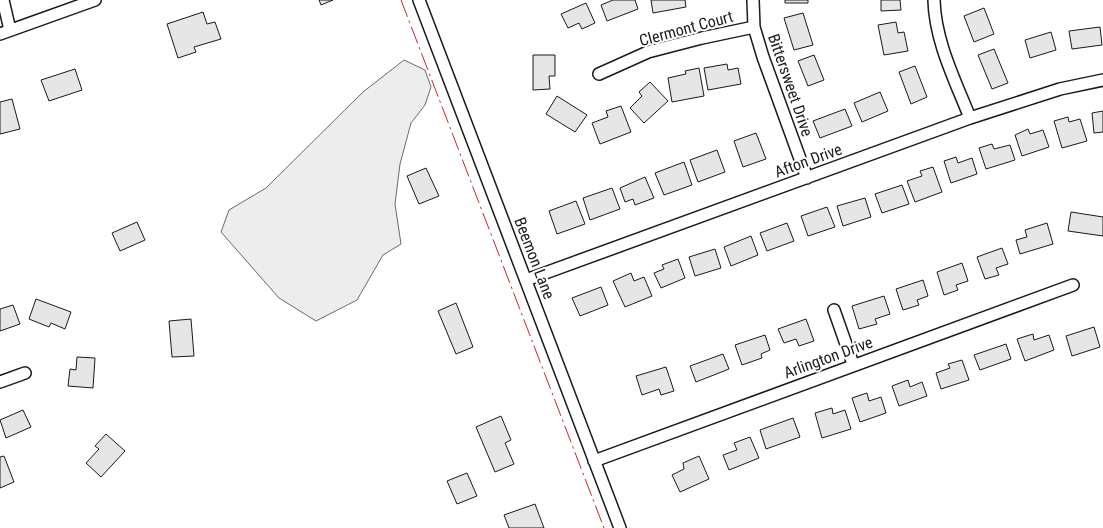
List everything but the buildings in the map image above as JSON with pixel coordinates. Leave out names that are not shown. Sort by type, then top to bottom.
[{"type":"street","points":[[3,0],[5,32],[94,0]]},
{"type":"street","name":"Beemon Lane","points":[[419,0],[620,528]]},
{"type":"street","name":"Bittersweet Drive","points":[[753,0],[754,27],[776,97],[806,178]]},
{"type":"street","points":[[934,0],[934,14],[943,49],[970,118]]},
{"type":"street","name":"Clermont Court","points":[[599,74],[648,52],[754,27]]},
{"type":"street","name":"Afton Drive","points":[[526,280],[970,118],[1060,89],[1103,80]]},
{"type":"street","name":"Arlington Drive","points":[[594,461],[853,364],[1073,285]]},
{"type":"street","points":[[834,310],[853,364]]},
{"type":"street","points":[[0,382],[25,373]]},
{"type":"shaded area","points":[[404,60],[425,70],[431,87],[425,105],[411,123],[400,164],[395,204],[401,244],[383,255],[357,300],[316,321],[279,298],[221,232],[229,210],[266,188],[363,92]]},
{"type":"power","points":[[401,0],[604,528]]}]
